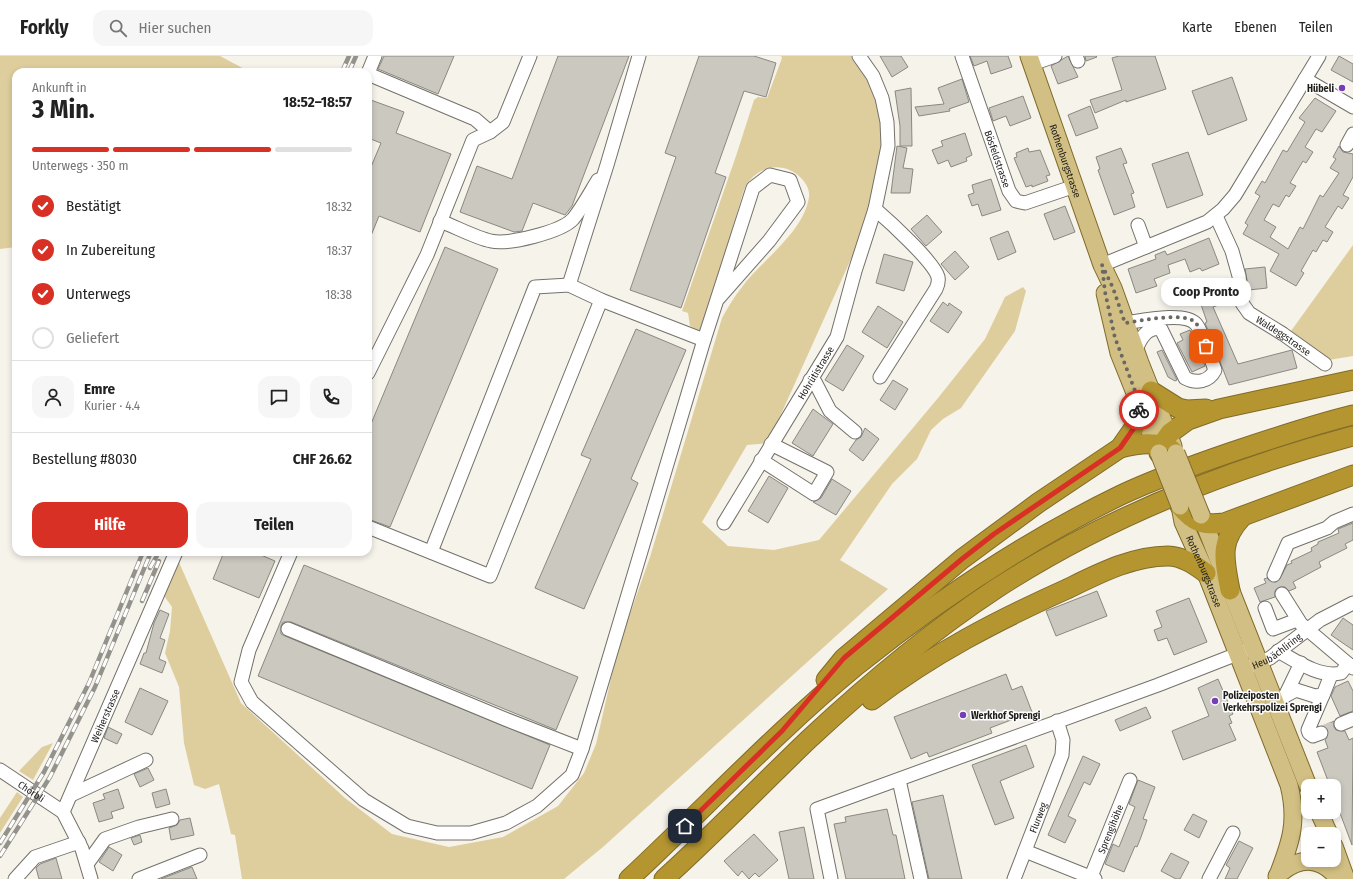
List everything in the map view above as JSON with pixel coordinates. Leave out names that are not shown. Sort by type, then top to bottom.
[{"type":"highway","points":[[782,731],[844,658],[962,559],[1038,503],[1120,448],[1137,444],[1167,447],[1183,423],[1219,409],[1353,380]]},
{"type":"highway","points":[[1120,448],[1134,428],[1146,398],[1164,401],[1182,410],[1219,409]]},
{"type":"highway","points":[[629,879],[782,731],[855,667],[921,615],[986,570],[1060,527],[1124,494],[1180,470],[1261,442],[1353,415]]},
{"type":"highway","points":[[664,879],[702,845],[809,739],[884,674],[952,620],[998,588],[1075,543],[1138,512],[1189,490],[1267,462],[1353,436]]},
{"type":"highway","points":[[1192,517],[1224,523],[1353,475]]},
{"type":"highway","points":[[1230,590],[1225,565],[1224,549],[1232,528],[1242,517]]},
{"type":"highway","points":[[702,845],[734,824],[835,730],[863,707],[892,685],[946,649],[1046,598],[1132,562],[1156,557],[1173,557],[1186,561],[1206,572]]},
{"type":"main road","name":"Rothenburgstrasse","points":[[1030,60],[1102,265],[1113,288],[1136,351],[1146,398]]},
{"type":"main road","name":"Rothenburgstrasse","points":[[1102,265],[1105,292],[1115,338],[1146,398],[1167,447],[1192,517],[1206,572],[1248,658],[1281,703],[1306,779]]},
{"type":"main road","name":"Rothenburgstrasse","points":[[1167,447],[1192,517],[1230,590],[1248,658],[1286,774],[1293,803],[1294,818],[1291,838],[1276,877]]},
{"type":"main road","points":[[1276,877],[1293,864],[1307,861],[1324,865],[1339,879]]},
{"type":"main road","points":[[1341,865],[1346,879]]},
{"type":"street","points":[[370,68],[375,56]]},
{"type":"street","points":[[372,365],[427,255],[473,140],[490,132],[503,122],[530,56]]},
{"type":"street","points":[[570,285],[608,165],[639,56]]},
{"type":"street","name":"Hohrütistrasse","points":[[724,523],[770,444],[837,337],[855,271],[875,208],[888,146],[887,122],[882,98],[873,76],[859,56]]},
{"type":"street","name":"Bösfeldstrasse","points":[[962,56],[1009,191],[1016,201],[1025,203],[1075,186]]},
{"type":"street","points":[[1030,60],[1055,56]]},
{"type":"street","points":[[1102,265],[1199,226],[1216,216],[1236,195],[1319,56]]},
{"type":"street","points":[[372,76],[475,118],[490,132]]},
{"type":"street","points":[[1305,79],[1353,107]]},
{"type":"street","points":[[440,221],[492,242],[517,240],[543,233],[562,226],[573,219],[608,165]]},
{"type":"street","points":[[289,556],[249,650],[241,682],[252,702],[364,800],[407,826],[437,833],[471,833],[506,823],[537,806],[572,775],[582,749],[704,340],[753,188],[770,175],[790,180],[798,202],[769,241],[717,300]]},
{"type":"street","points":[[875,208],[913,245],[935,271],[938,282],[936,289],[880,377]]},
{"type":"street","name":"Waldeggstrasse","points":[[1216,216],[1232,251],[1239,276],[1242,303],[1249,313],[1283,334],[1325,364]]},
{"type":"street","points":[[1138,225],[1146,247]]},
{"type":"street","points":[[431,552],[535,287],[570,285],[601,300],[704,340]]},
{"type":"street","points":[[372,529],[490,576],[601,300]]},
{"type":"street","points":[[1125,323],[1156,318],[1186,318],[1196,323],[1215,370],[1212,376],[1205,380],[1192,382],[1185,378],[1161,329],[1157,328],[1143,335],[1136,351]]},
{"type":"street","points":[[810,380],[815,382],[830,411],[855,432]]},
{"type":"street","points":[[761,460],[814,494],[827,472],[770,444]]},
{"type":"street","points":[[1274,575],[1288,543],[1327,528],[1334,522],[1353,514]]},
{"type":"street","name":"Weiherstrasse","points":[[63,812],[79,772],[174,556]]},
{"type":"street","points":[[1282,594],[1297,620],[1307,631]]},
{"type":"street","name":"Heubächliring","points":[[831,879],[817,809],[1057,721],[1248,658],[1270,658],[1298,635],[1307,631],[1320,620],[1353,603]]},
{"type":"street","points":[[1265,608],[1274,629],[1297,620]]},
{"type":"street","points":[[288,629],[505,719],[582,749]]},
{"type":"street","name":"Heubächliring","points":[[1307,631],[1318,637],[1350,670]]},
{"type":"street","points":[[1278,651],[1301,664],[1331,675],[1350,670]]},
{"type":"street","points":[[1281,703],[1301,664]]},
{"type":"street","points":[[1321,733],[1313,736],[1308,730],[1331,675]]},
{"type":"street","points":[[1281,703],[1296,690],[1315,696],[1322,695]]},
{"type":"street","name":"Flurweg","points":[[1014,879],[1062,755],[1063,740],[1057,721]]},
{"type":"street","points":[[71,795],[146,760]]},
{"type":"street","name":"Chörbli","points":[[0,770],[63,812]]},
{"type":"street","points":[[899,780],[920,879]]},
{"type":"street","name":"Sprengihöhe","points":[[1025,851],[1092,878],[1130,780]]},
{"type":"street","points":[[63,812],[79,842],[91,879]]},
{"type":"street","points":[[86,864],[105,839],[139,827],[172,820]]},
{"type":"street","points":[[1209,879],[1233,833]]},
{"type":"street","points":[[15,879],[35,857],[79,842]]},
{"type":"street","points":[[139,879],[200,855]]},
{"type":"shaded area","points":[[0,56],[220,56],[242,68],[12,68],[12,248],[0,249]]},
{"type":"shaded area","points":[[781,56],[854,56],[872,85],[882,118],[883,143],[869,219],[768,443],[747,445],[702,522],[728,546],[774,550],[819,540],[938,398],[985,339],[1005,297],[1023,287],[1026,291],[1015,331],[961,408],[943,419],[931,430],[917,459],[892,484],[840,560],[888,589],[603,847],[564,879],[242,879],[235,835],[231,834],[219,784],[205,789],[194,785],[184,743],[179,687],[165,653],[170,631],[172,607],[162,593],[178,560],[241,703],[345,798],[392,834],[449,847],[503,837],[558,806],[584,773],[596,744],[618,648],[650,557],[722,318],[739,291],[750,277],[791,234],[806,210],[809,197],[807,187],[801,178],[789,170],[775,167],[768,168],[755,175],[748,182],[742,196],[703,329],[699,331],[690,326],[688,313],[682,311],[754,100],[758,97],[767,98],[782,58]]},
{"type":"shaded area","points":[[1353,245],[1353,356],[1329,360],[1291,331]]},
{"type":"shaded area","points":[[53,743],[33,780],[19,771],[42,747]]},
{"type":"shaded area","points":[[17,792],[23,797],[0,833],[0,818]]},
{"type":"building","points":[[384,56],[454,56],[438,94],[378,69]]},
{"type":"building","points":[[558,56],[629,56],[572,206],[565,215],[533,203],[522,231],[514,232],[460,212],[477,166],[512,179]]},
{"type":"building","points":[[699,56],[754,56],[776,63],[766,97],[744,91],[715,173],[726,177],[681,308],[630,290],[676,157],[665,153]]},
{"type":"building","points":[[880,56],[901,56],[908,67],[892,77]]},
{"type":"building","points":[[970,56],[1008,56],[1012,67],[991,74],[987,61],[974,66]]},
{"type":"building","points":[[1068,56],[1078,77],[1058,84],[1051,66]]},
{"type":"building","points":[[1085,56],[1096,56],[1097,57],[1086,61]]},
{"type":"building","points":[[1119,56],[1155,56],[1166,89],[1126,102],[1126,100],[1095,113],[1090,100],[1122,90],[1112,58]]},
{"type":"building","points":[[1339,56],[1353,64],[1353,82],[1331,70]]},
{"type":"building","points":[[1232,77],[1247,120],[1208,135],[1192,91]]},
{"type":"building","points":[[962,79],[969,102],[949,109],[950,111],[919,116],[915,107],[944,104],[938,88]]},
{"type":"building","points":[[911,88],[912,146],[900,146],[900,126],[895,91]]},
{"type":"building","points":[[1023,96],[1031,118],[1010,126],[1006,116],[993,121],[989,108]]},
{"type":"building","points":[[1315,98],[1336,111],[1322,132],[1316,129],[1305,147],[1313,152],[1306,163],[1303,161],[1290,183],[1296,186],[1289,197],[1286,195],[1279,207],[1273,204],[1264,220],[1276,227],[1270,237],[1288,249],[1300,227],[1303,229],[1320,195],[1323,197],[1339,173],[1330,168],[1336,159],[1333,157],[1339,146],[1343,152],[1353,154],[1353,177],[1343,195],[1349,198],[1342,209],[1338,206],[1325,227],[1333,232],[1327,242],[1323,240],[1316,252],[1313,250],[1301,271],[1304,273],[1296,286],[1270,271],[1279,254],[1243,234],[1248,225],[1245,223],[1260,196],[1255,193],[1262,181],[1265,183],[1283,150],[1287,152],[1305,122],[1299,118]]},
{"type":"building","points":[[372,100],[404,112],[396,133],[451,154],[420,232],[379,216],[372,233],[372,164],[381,143],[372,140]]},
{"type":"building","points":[[1090,106],[1098,128],[1076,136],[1068,115]]},
{"type":"building","points":[[965,133],[972,155],[966,158],[967,161],[951,167],[948,160],[938,164],[932,150],[943,146],[941,141]]},
{"type":"building","points":[[897,146],[907,148],[903,168],[913,169],[910,193],[891,193]]},
{"type":"building","points":[[1028,148],[1029,152],[1040,150],[1050,175],[1046,176],[1048,181],[1032,187],[1032,185],[1026,187],[1014,158],[1017,157],[1016,153]]},
{"type":"building","points":[[1121,148],[1127,163],[1123,164],[1134,193],[1131,194],[1135,207],[1114,215],[1098,170],[1100,169],[1096,157]]},
{"type":"building","points":[[1188,152],[1203,195],[1167,208],[1152,164]]},
{"type":"building","points":[[991,179],[1001,210],[982,216],[978,204],[972,206],[968,195],[974,193],[972,185]]},
{"type":"building","points":[[1065,206],[1075,232],[1054,240],[1044,214]]},
{"type":"building","points":[[927,215],[942,232],[926,246],[911,229]]},
{"type":"building","points":[[1008,231],[1016,252],[998,260],[990,238]]},
{"type":"building","points":[[1209,238],[1219,264],[1202,271],[1200,268],[1190,272],[1185,259],[1168,265],[1170,273],[1154,279],[1157,286],[1136,293],[1128,269],[1156,259],[1155,255],[1165,251],[1167,255]]},
{"type":"building","points":[[445,247],[498,269],[390,527],[372,520],[372,421]]},
{"type":"building","points":[[955,251],[969,267],[955,280],[941,264]]},
{"type":"building","points":[[884,254],[913,262],[904,291],[876,283]]},
{"type":"building","points":[[1265,267],[1267,288],[1249,290],[1245,269]]},
{"type":"building","points":[[1218,286],[1224,303],[1213,307],[1238,364],[1292,350],[1297,368],[1229,385],[1205,323],[1207,322],[1197,293]]},
{"type":"building","points":[[943,302],[948,306],[949,303],[962,312],[948,333],[930,321]]},
{"type":"building","points":[[878,306],[903,322],[887,348],[862,332]]},
{"type":"building","points":[[636,329],[686,350],[631,479],[638,483],[584,609],[535,588],[591,459],[581,455]]},
{"type":"building","points":[[1190,330],[1205,366],[1192,372],[1177,343],[1183,340],[1180,334]]},
{"type":"building","points":[[847,345],[864,356],[843,391],[825,380]]},
{"type":"building","points":[[1162,350],[1177,380],[1175,381],[1168,377],[1157,352]]},
{"type":"building","points":[[893,380],[908,389],[895,410],[880,400]]},
{"type":"building","points":[[813,409],[833,424],[813,456],[792,443]]},
{"type":"building","points":[[865,428],[879,439],[863,461],[849,450],[856,440],[861,437]]},
{"type":"building","points":[[769,476],[788,488],[768,523],[748,511]]},
{"type":"building","points":[[832,479],[851,491],[836,515],[813,502],[821,498]]},
{"type":"building","points":[[1353,523],[1353,540],[1345,544],[1347,548],[1319,562],[1321,567],[1293,582],[1296,588],[1289,591],[1285,587],[1278,587],[1275,591],[1275,597],[1260,602],[1254,588],[1266,583],[1264,579],[1267,578],[1271,582],[1278,582],[1287,565],[1292,563],[1291,561],[1312,551],[1311,548],[1318,544],[1318,542],[1339,533],[1338,529]]},
{"type":"building","points":[[222,556],[263,556],[275,561],[259,598],[213,579]]},
{"type":"building","points":[[304,565],[578,677],[556,730],[291,622],[283,622],[281,626],[281,634],[285,636],[550,745],[532,789],[258,676]]},
{"type":"building","points":[[1097,591],[1107,616],[1056,636],[1046,611]]},
{"type":"building","points":[[1189,598],[1207,642],[1174,655],[1167,638],[1158,641],[1154,630],[1162,627],[1156,611]]},
{"type":"building","points":[[160,610],[169,614],[160,638],[165,640],[159,659],[166,662],[162,673],[140,664],[144,653],[146,653],[154,623]]},
{"type":"building","points":[[1343,618],[1353,625],[1353,650],[1331,635]]},
{"type":"building","name":"Werkhof Sprengi","points":[[1006,674],[1012,690],[1022,686],[1032,712],[990,728],[992,733],[929,757],[927,752],[911,759],[894,717]]},
{"type":"building","points":[[1218,679],[1233,714],[1229,716],[1232,723],[1229,724],[1236,740],[1183,760],[1172,731],[1209,716],[1198,688]]},
{"type":"building","points":[[1348,681],[1353,691],[1353,711],[1340,716],[1331,696],[1335,687]]},
{"type":"building","points":[[140,688],[168,701],[152,735],[125,722]]},
{"type":"building","points":[[1146,707],[1151,718],[1120,731],[1115,720]]},
{"type":"building","points":[[1334,721],[1334,727],[1336,730],[1345,731],[1349,740],[1353,738],[1352,845],[1341,816],[1341,779],[1327,779],[1317,752],[1328,748],[1325,740],[1329,735],[1329,731],[1324,726]]},
{"type":"building","points":[[108,727],[122,734],[117,744],[104,738]]},
{"type":"building","points":[[1026,745],[1034,767],[1000,781],[1014,818],[995,825],[972,765]]},
{"type":"building","points":[[1083,756],[1100,764],[1090,785],[1084,782],[1068,816],[1076,820],[1065,843],[1048,835]]},
{"type":"building","points":[[148,768],[154,780],[140,787],[134,774]]},
{"type":"building","points":[[1138,780],[1155,787],[1143,819],[1147,820],[1141,837],[1137,847],[1135,846],[1124,872],[1105,864],[1113,844],[1119,847],[1135,807],[1129,804]]},
{"type":"building","points":[[118,789],[124,808],[111,812],[113,818],[99,822],[93,803],[105,799],[103,794]]},
{"type":"building","points":[[166,789],[170,804],[156,808],[152,793]]},
{"type":"building","points":[[943,795],[962,879],[929,879],[912,802]]},
{"type":"building","points":[[887,809],[893,835],[896,835],[905,879],[846,879],[834,824],[846,822],[845,817]]},
{"type":"building","points":[[1193,814],[1207,821],[1199,838],[1184,830]]},
{"type":"building","points":[[190,818],[194,835],[171,840],[169,828],[177,825],[180,820]]},
{"type":"building","points":[[804,827],[814,879],[789,879],[779,832]]},
{"type":"building","points":[[754,834],[778,860],[759,877],[755,873],[749,879],[742,871],[738,876],[724,861]]},
{"type":"building","points":[[140,835],[142,842],[134,845],[131,838]]},
{"type":"building","points":[[1239,841],[1253,848],[1237,879],[1225,879],[1230,868],[1226,865]]},
{"type":"building","points":[[109,847],[122,855],[113,871],[99,862]]},
{"type":"building","points":[[1171,853],[1189,862],[1180,879],[1176,879],[1161,871]]},
{"type":"building","points":[[56,858],[62,879],[39,879],[36,868],[40,864]]},
{"type":"building","points":[[192,867],[197,879],[161,879]]},
{"type":"tunnel","points":[[1274,575],[1282,594]]},
{"type":"tunnel","points":[[1321,733],[1341,724]]},
{"type":"railway","points":[[344,68],[349,56]]},
{"type":"railway","points":[[351,68],[356,56]]},
{"type":"railway","points":[[0,843],[44,772],[89,683],[141,556]]},
{"type":"railway","points":[[0,856],[50,777],[95,687],[149,556]]},
{"type":"railway","points":[[150,568],[157,556]]},
{"type":"railway","points":[[142,601],[159,561]]},
{"type":"way so far","points":[[1139,410],[1140,404],[1115,338],[1105,292],[1102,265],[1113,288],[1125,323],[1156,318],[1186,318],[1196,323],[1206,346]]},
{"type":"place","name":"Hübeli","points":[[1342,88]]},
{"type":"place","name":"Coop Pronto","points":[[1206,346]]},
{"type":"place","name":"Polizeiposten Verkehrspolizei Sprengi","points":[[1215,701]]},
{"type":"place","name":"Werkhof Sprengi","points":[[963,715]]},
{"type":"route","points":[[685,826],[782,731],[844,658],[994,534],[1120,448],[1134,428],[1139,410]]}]
